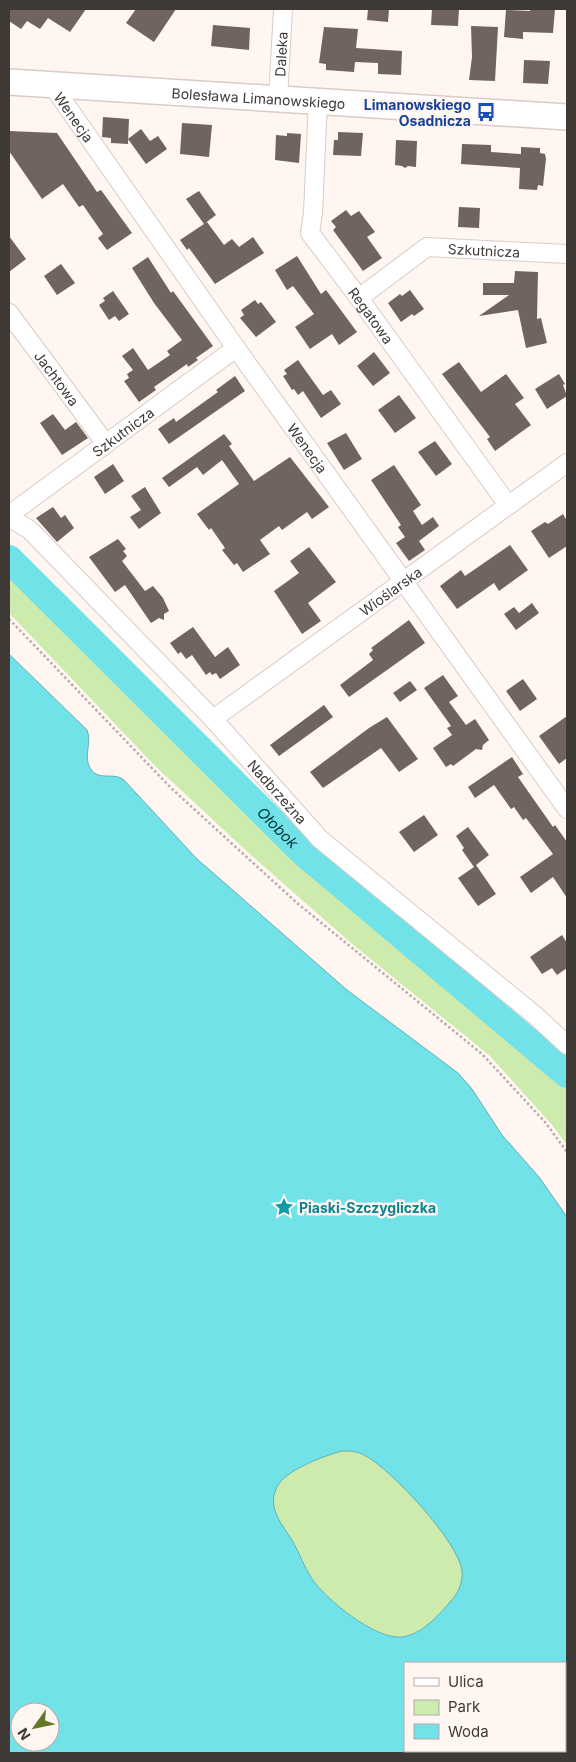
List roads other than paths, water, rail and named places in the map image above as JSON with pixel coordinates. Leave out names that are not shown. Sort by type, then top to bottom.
[{"type":"street","name":"Daleka","points":[[278,99],[283,9]]},
{"type":"street","name":"Bolesława Limanowskiego","points":[[9,82],[567,116]]},
{"type":"street","name":"Wenecja","points":[[52,85],[236,348],[567,809]]},
{"type":"street","name":"Regatowa","points":[[318,101],[313,213],[310,233],[508,505]]},
{"type":"street","name":"Szkutnicza","points":[[359,298],[427,247],[567,254]]},
{"type":"street","name":"Jachtowa","points":[[9,313],[106,444]]},
{"type":"street","name":"Szkutnicza","points":[[9,516],[236,348]]},
{"type":"street","name":"Wioślarska","points":[[213,718],[567,463]]},
{"type":"street","name":"Nadbrzeżna","points":[[9,516],[30,530],[213,718],[320,839],[537,1017],[567,1045]]},
{"type":"water","name":"Piaski-Szczygliczka","points":[[9,654],[87,730],[89,739],[88,762],[92,771],[101,776],[115,776],[124,780],[196,858],[347,990],[458,1073],[472,1089],[502,1135],[539,1177],[567,1217],[567,1753],[9,1753]],"holes":[[[342,1451],[356,1452],[376,1463],[422,1507],[449,1542],[458,1558],[462,1571],[459,1588],[440,1613],[423,1629],[402,1637],[391,1636],[365,1625],[328,1597],[309,1574],[277,1516],[273,1502],[277,1487],[281,1481],[296,1469],[325,1456]]]},
{"type":"waterway","name":"Ołobok","points":[[9,559],[303,852],[567,1074]]},
{"type":"place","name":"Limanowskiego Osadnicza","points":[[486,112]]},
{"type":"place","name":"Piaski-Szczygliczka","points":[[284,1207]]}]
